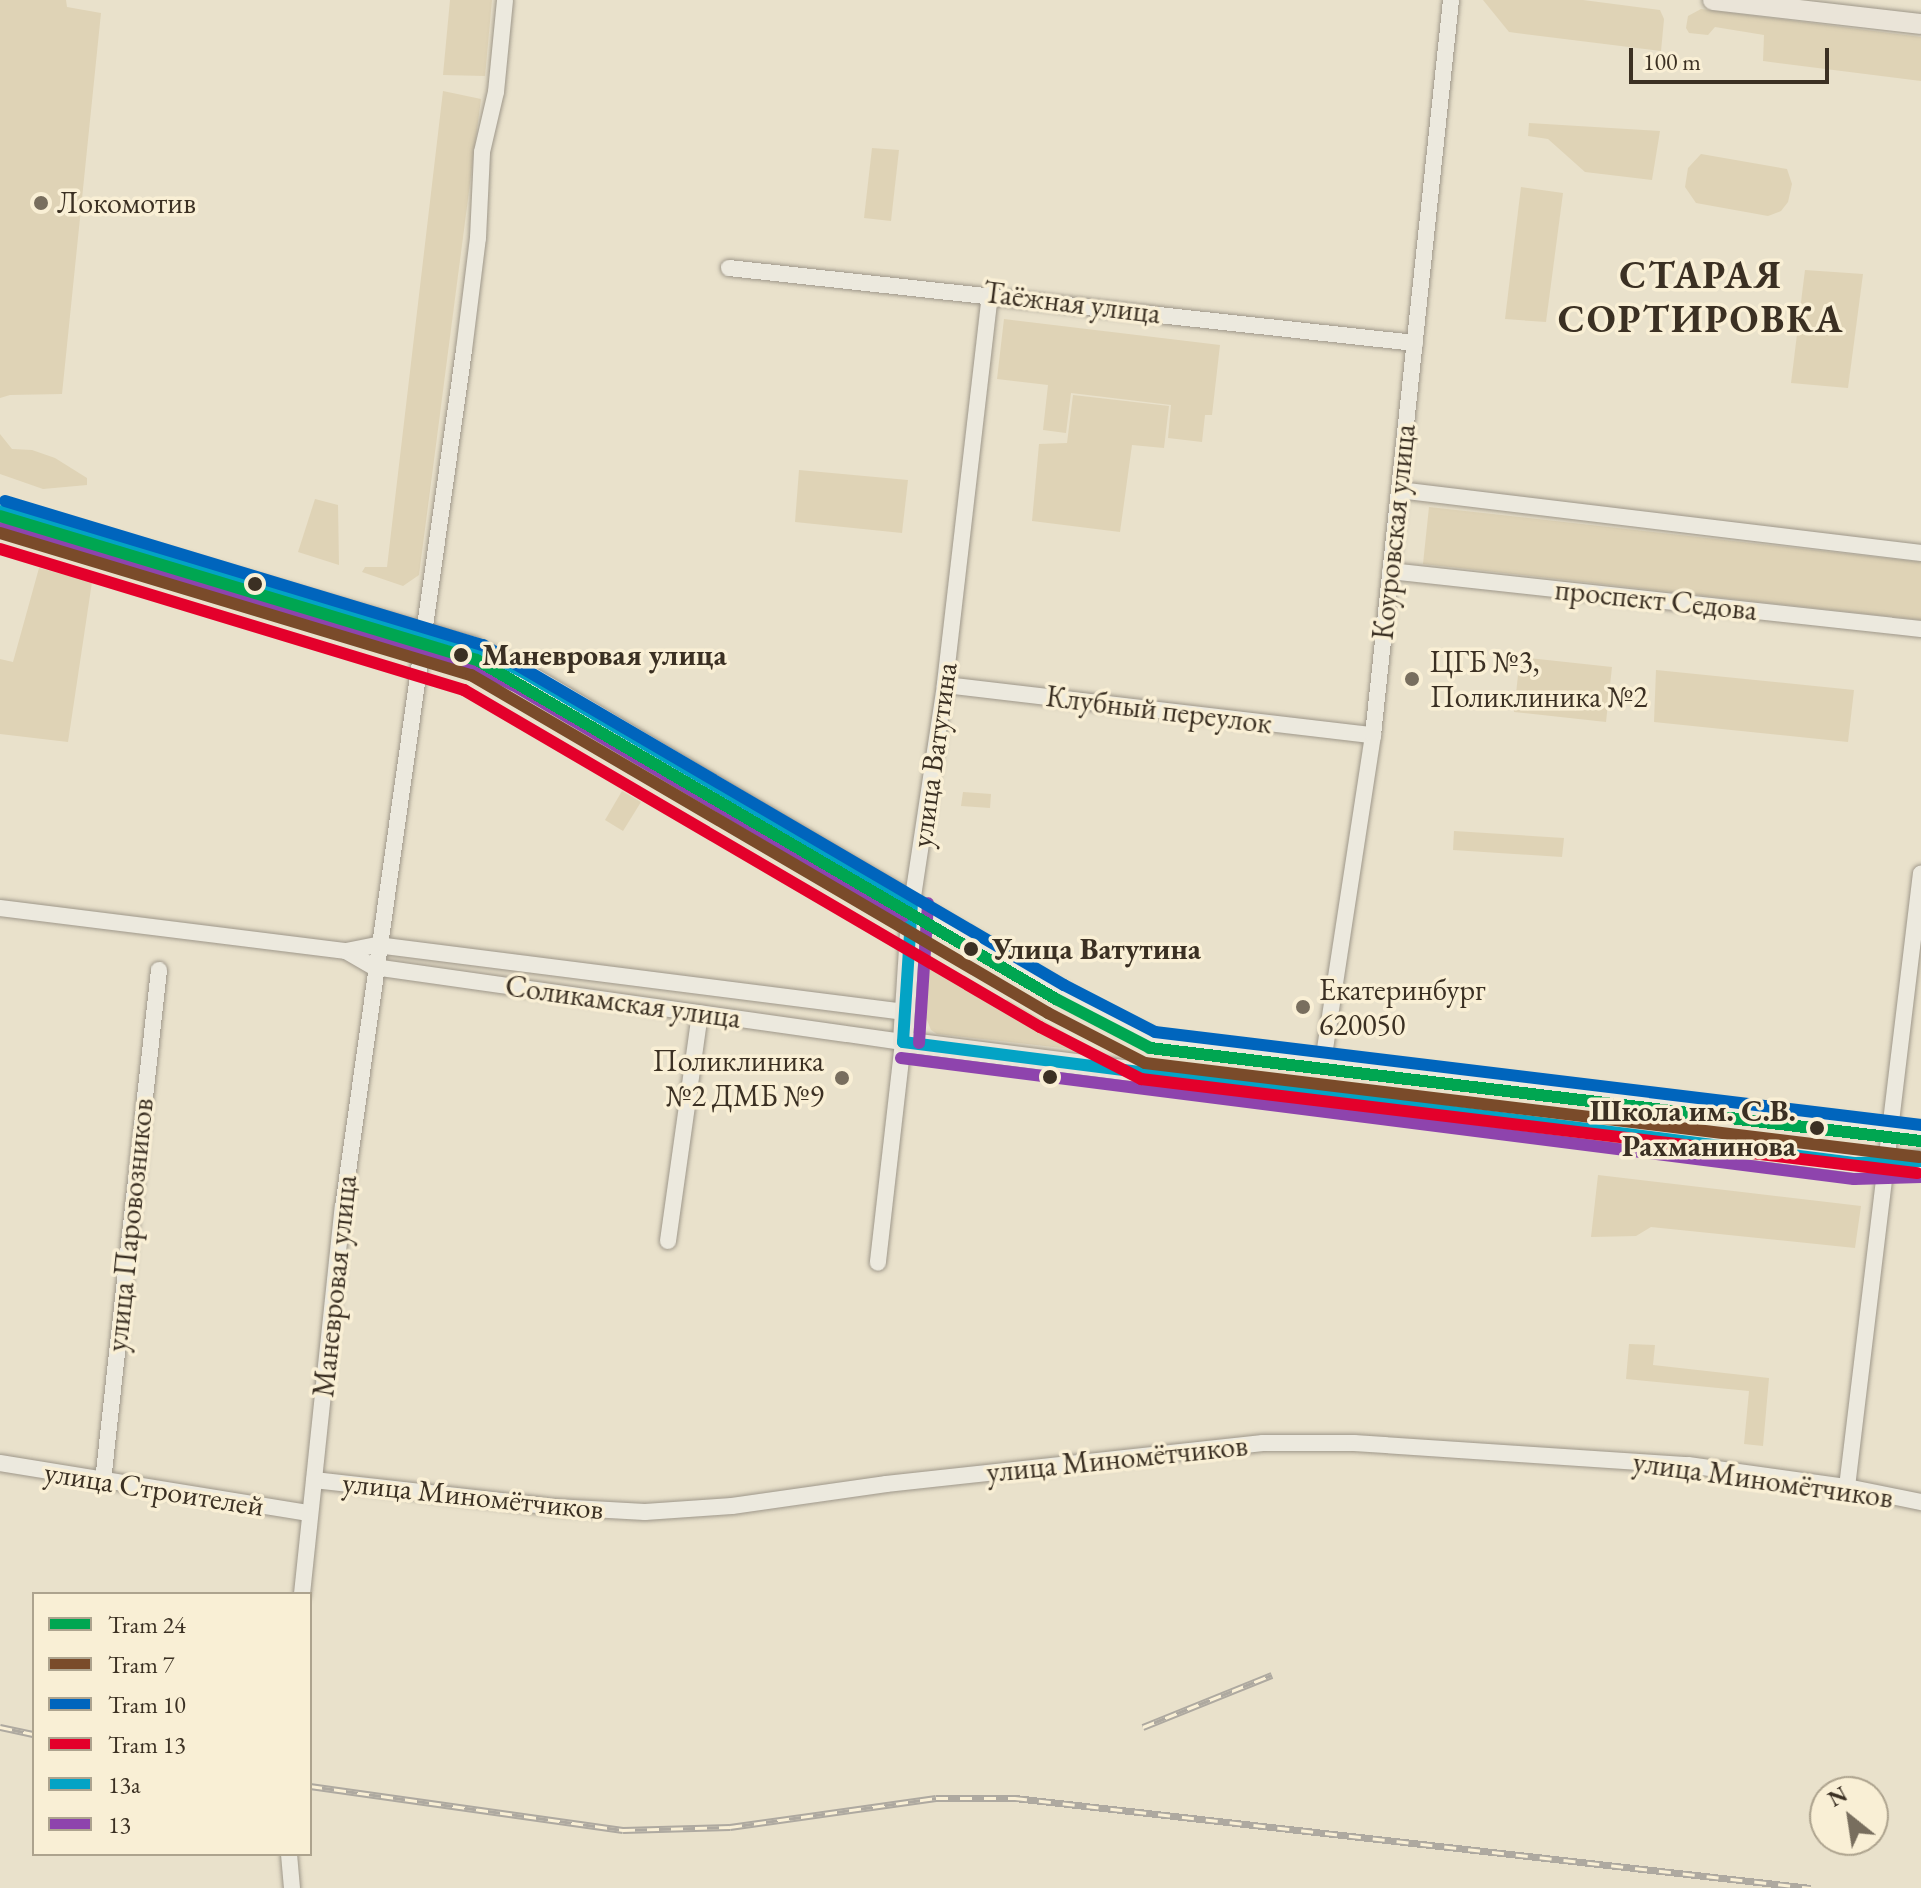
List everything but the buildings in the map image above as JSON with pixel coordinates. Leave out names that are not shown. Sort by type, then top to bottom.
[{"type":"main road","points":[[1713,0],[1921,24]]},
{"type":"main road","points":[[0,511],[473,647],[521,671],[912,902]]},
{"type":"main road","name":"улица Ватутина","points":[[903,1042],[912,902]]},
{"type":"main road","points":[[903,1042],[1856,1163],[1921,1161]]},
{"type":"street","name":"Маневровая улица","points":[[302,1592],[343,1207],[377,945],[425,635],[478,238],[482,152],[496,92],[505,0]]},
{"type":"street","name":"Коуровская улица","points":[[1323,1062],[1373,735],[1451,0]]},
{"type":"street","name":"Таёжная улица","points":[[729,268],[990,294],[1415,343]]},
{"type":"street","name":"улица Ватутина","points":[[912,902],[945,685],[990,294]]},
{"type":"street","points":[[1399,490],[1921,553]]},
{"type":"street","name":"проспект Седова","points":[[1390,571],[1921,629]]},
{"type":"street","name":"Клубный переулок","points":[[945,685],[1373,735]]},
{"type":"street","points":[[1847,1487],[1921,873]]},
{"type":"street","points":[[912,902],[1132,1030],[1161,1041],[1921,1132]]},
{"type":"street","name":"Соликамская улица","points":[[0,908],[346,951],[377,945],[905,1012]]},
{"type":"street","name":"Соликамская улица","points":[[346,951],[374,967],[903,1042]]},
{"type":"street","name":"улица Паровозников","points":[[103,1481],[159,970]]},
{"type":"street","points":[[668,1241],[700,1013]]},
{"type":"street","name":"улица Ватутина","points":[[878,1263],[903,1042]]},
{"type":"street","name":"улица Миномётчиков","points":[[314,1480],[555,1507],[645,1512],[732,1506],[886,1484],[1263,1443],[1354,1443],[1688,1465],[1847,1487],[1921,1502]]},
{"type":"street","name":"улица Строителей","points":[[0,1463],[309,1513]]},
{"type":"street","points":[[289,1856],[292,1888]]},
{"type":"shaded area","name":"Локомотив","points":[[0,0],[66,0],[67,7],[101,13],[62,394],[0,398]]},
{"type":"shaded area","points":[[450,0],[492,0],[485,76],[443,75]]},
{"type":"shaded area","points":[[1483,0],[1583,0],[1660,10],[1664,19],[1661,51],[1509,32]]},
{"type":"shaded area","points":[[1701,9],[1921,37],[1921,81],[1763,61],[1764,35],[1715,27],[1708,35],[1689,33],[1686,28],[1688,16]]},
{"type":"shaded area","points":[[443,91],[481,99],[419,575],[403,586],[362,572],[365,567],[387,567]]},
{"type":"shaded area","points":[[1529,123],[1660,131],[1652,180],[1585,172],[1548,139],[1528,136]]},
{"type":"shaded area","points":[[872,148],[899,150],[891,221],[864,218]]},
{"type":"shaded area","points":[[1701,154],[1787,169],[1792,184],[1788,202],[1781,211],[1768,216],[1696,203],[1685,187],[1688,168]]},
{"type":"shaded area","points":[[1521,187],[1563,193],[1546,322],[1505,319]]},
{"type":"shaded area","points":[[1805,270],[1863,274],[1848,388],[1791,383]]},
{"type":"shaded area","points":[[1004,319],[1220,345],[1212,415],[1205,415],[1202,442],[1168,438],[1171,405],[1071,393],[1066,433],[1043,430],[1048,385],[997,379]]},
{"type":"shaded area","points":[[1073,395],[1169,406],[1164,448],[1132,445],[1120,532],[1032,521],[1039,444],[1067,443]]},
{"type":"shaded area","points":[[0,434],[12,449],[32,450],[55,458],[87,478],[87,485],[43,489],[0,474]]},
{"type":"shaded area","points":[[799,470],[908,480],[902,533],[795,522]]},
{"type":"shaded area","points":[[315,499],[338,505],[339,565],[298,552]]},
{"type":"shaded area","points":[[1429,507],[1921,562],[1921,620],[1423,564]]},
{"type":"shaded area","points":[[39,568],[92,582],[68,742],[0,734],[0,659],[13,662]]},
{"type":"shaded area","points":[[1520,657],[1612,667],[1606,722],[1514,712]]},
{"type":"shaded area","points":[[1656,670],[1854,690],[1848,742],[1654,722]]},
{"type":"shaded area","points":[[622,791],[641,802],[623,831],[605,820]]},
{"type":"shaded area","points":[[963,792],[991,794],[990,808],[961,806]]},
{"type":"shaded area","points":[[1454,831],[1564,838],[1562,857],[1453,850]]},
{"type":"shaded area","points":[[929,956],[940,962],[940,969],[1003,1006],[1007,999],[1098,1052],[937,1034],[931,1030],[925,1015]]},
{"type":"shaded area","points":[[1598,1175],[1861,1206],[1855,1248],[1651,1227],[1636,1236],[1591,1237]]},
{"type":"shaded area","points":[[1629,1344],[1655,1345],[1653,1365],[1769,1378],[1763,1446],[1744,1444],[1749,1391],[1626,1379]]},
{"type":"railway","points":[[1143,1727],[1272,1675]]},
{"type":"railway","points":[[0,1727],[32,1734]]},
{"type":"railway","points":[[312,1786],[623,1830],[730,1827],[936,1798],[1015,1798],[1811,1888]]},
{"type":"tram line","name":"10","points":[[5,501],[483,645],[1064,985],[1155,1032],[1921,1125]]},
{"type":"tram line","name":"24","points":[[0,516],[477,660],[1056,999],[1150,1048],[1921,1141]]},
{"type":"tram line","name":"7","points":[[0,533],[471,675],[1048,1013],[1145,1063],[1919,1157]]},
{"type":"tram line","name":"13","points":[[0,549],[464,690],[1040,1027],[1141,1079],[1917,1173]]},
{"type":"transit line","name":"13а","points":[[0,511],[473,647],[521,671],[912,902]]},
{"type":"transit line","name":"13","points":[[0,528],[467,662],[513,685],[904,916]]},
{"type":"transit line","name":"13а","points":[[903,1042],[912,902]]},
{"type":"transit line","name":"13","points":[[919,1043],[928,903]]},
{"type":"transit line","name":"13а","points":[[903,1042],[1856,1163],[1921,1161]]},
{"type":"transit line","name":"13","points":[[901,1058],[1854,1179],[1921,1177]]},
{"type":"place","name":"Локомотив","points":[[41,203]]},
{"type":"place","name":"Маневровая улица","points":[[461,655]]},
{"type":"place","name":"ЦГБ №3, Поликлиника №2","points":[[1412,679]]},
{"type":"place","name":"Улица Ватутина","points":[[971,949]]},
{"type":"place","name":"Екатеринбург 620050","points":[[1303,1007]]},
{"type":"place","name":"Поликлиника №2 ДМБ №9","points":[[842,1078]]},
{"type":"place","name":"Школа им. С.В. Рахманинова","points":[[1817,1128]]},
{"type":"district","name":"СТАРАЯ СОРТИРОВКА","points":[[1701,297]]}]
